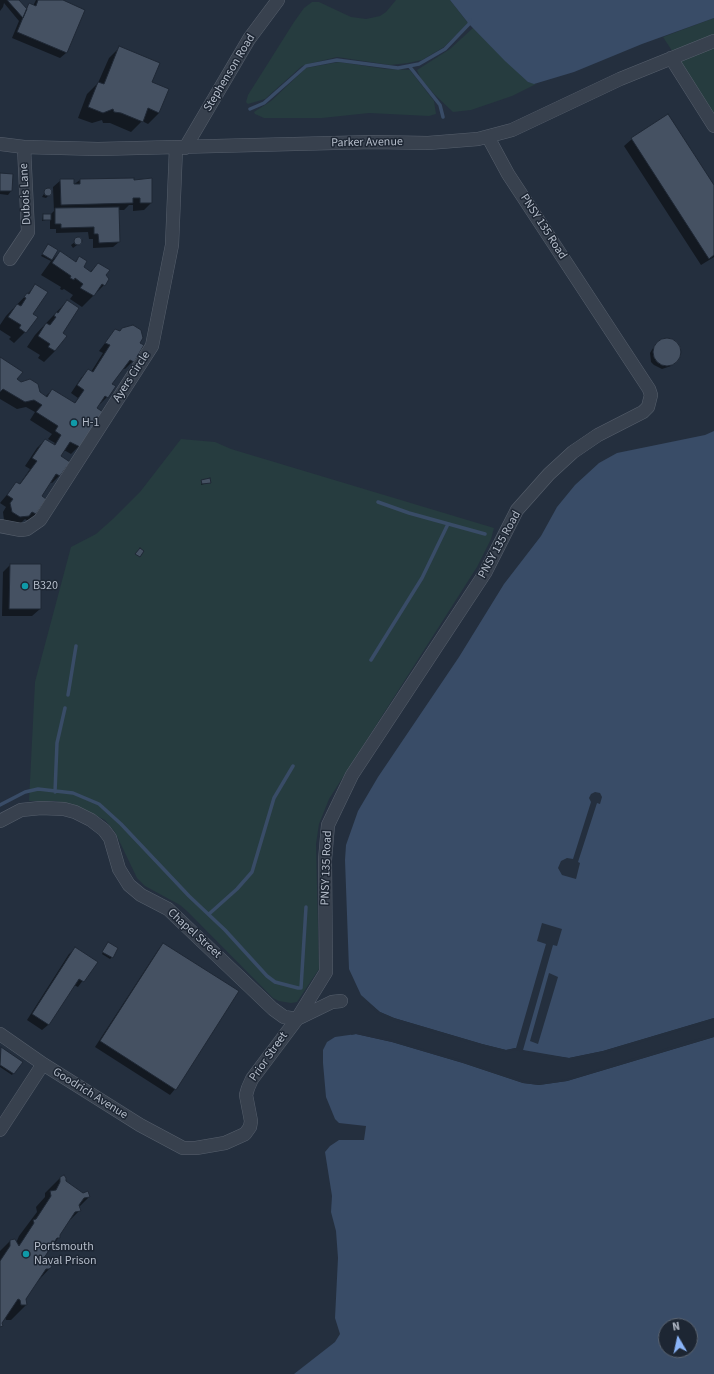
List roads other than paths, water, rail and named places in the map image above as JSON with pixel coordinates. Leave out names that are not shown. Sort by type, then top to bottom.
[{"type":"street","name":"Stephenson Road","points":[[180,148],[249,39],[278,0]]},
{"type":"street","name":"Parker Avenue","points":[[0,144],[24,147],[98,150],[373,142],[428,143],[488,137],[512,130],[620,79],[714,41]]},
{"type":"street","points":[[671,58],[714,126]]},
{"type":"street","name":"PNSY 135 Road","points":[[326,972],[325,860],[328,825],[352,775],[485,573],[517,510],[550,474],[573,452],[598,435],[643,412],[650,401],[651,395],[649,390],[508,174],[488,137]]},
{"type":"street","name":"Dubois Lane","points":[[10,259],[28,232],[24,147]]},
{"type":"street","name":"Ayers Circle","points":[[0,526],[27,529],[40,520],[152,346],[172,245],[180,148]]},
{"type":"street","name":"Chapel Street","points":[[0,820],[21,810],[47,808],[75,812],[91,820],[104,830],[110,838],[119,869],[129,885],[141,895],[168,909],[273,1009],[284,1017],[297,1019]]},
{"type":"street","name":"Prior Street","points":[[183,1148],[196,1148],[226,1143],[245,1134],[250,1127],[251,1121],[246,1096],[252,1079],[297,1019],[326,972]]},
{"type":"street","points":[[297,1019],[332,1002],[341,1001]]},
{"type":"street","name":"Goodrich Avenue","points":[[0,1034],[43,1064],[140,1126],[183,1148]]},
{"type":"street","points":[[0,1130],[43,1064]]},
{"type":"water","points":[[450,0],[714,0],[714,18],[642,44],[574,72],[534,84],[528,82],[505,61],[469,24]]},
{"type":"water","points":[[714,431],[714,1018],[603,1051],[569,1058],[532,1053],[515,1048],[506,1050],[394,1018],[380,1012],[361,995],[349,969],[345,860],[346,845],[358,811],[378,777],[459,657],[504,584],[541,536],[557,507],[575,485],[599,463],[617,453],[705,435]]},
{"type":"water","points":[[356,1034],[392,1042],[523,1083],[539,1085],[567,1081],[714,1037],[714,1374],[294,1374],[335,1342],[340,1334],[335,1318],[338,1258],[336,1231],[331,1212],[332,1196],[325,1152],[330,1146],[339,1140],[364,1140],[366,1126],[339,1123],[335,1119],[326,1097],[323,1050],[327,1042],[335,1037]]},
{"type":"waterway","points":[[250,109],[264,103],[306,66],[337,60],[398,68],[419,64],[445,49],[469,24],[470,20]]},
{"type":"waterway","points":[[410,67],[440,105],[443,117]]},
{"type":"waterway","points":[[378,502],[409,513],[485,534]]},
{"type":"waterway","points":[[371,660],[422,578],[448,524]]},
{"type":"waterway","points":[[68,695],[76,646]]},
{"type":"waterway","points":[[55,792],[57,743],[65,708]]},
{"type":"waterway","points":[[209,914],[237,889],[252,872],[274,798],[293,766]]},
{"type":"waterway","points":[[0,805],[25,792],[38,789],[73,793],[99,804],[121,824],[189,896],[225,930],[267,976],[275,982],[298,988],[301,988],[306,907]]},
{"type":"place","name":"H-1","points":[[74,423]]},
{"type":"place","name":"B320","points":[[25,586]]},
{"type":"place","name":"Portsmouth Naval Prison","points":[[26,1254]]}]
